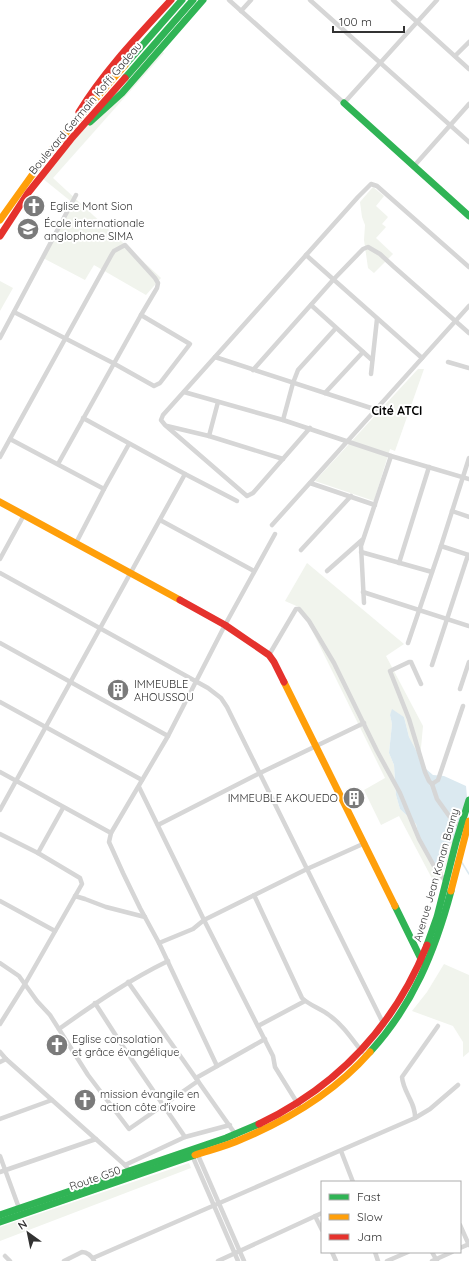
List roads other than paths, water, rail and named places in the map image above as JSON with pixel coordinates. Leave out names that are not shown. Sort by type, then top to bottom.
[{"type":"street","points":[[64,134],[101,78],[171,0]]},
{"type":"street","name":"Boulevard Germain Koffi Gadeau","points":[[0,220],[45,157],[64,134],[182,0]]},
{"type":"street","name":"Boulevard Germain Koffi Gadeau","points":[[0,236],[28,194],[71,140],[193,0]]},
{"type":"street","points":[[71,140],[122,93],[203,0]]},
{"type":"street","points":[[229,0],[469,216]]},
{"type":"street","points":[[241,11],[251,0]]},
{"type":"street","points":[[310,0],[469,142]]},
{"type":"street","points":[[393,0],[469,69]]},
{"type":"street","points":[[344,104],[437,0]]},
{"type":"street","points":[[455,56],[469,42]]},
{"type":"street","points":[[414,166],[469,104]]},
{"type":"street","points":[[310,428],[253,493],[248,496],[165,425],[161,418],[358,197],[373,184],[469,267]]},
{"type":"street","points":[[0,338],[76,195]]},
{"type":"street","points":[[0,457],[112,254],[114,251],[125,245],[155,278],[158,283],[157,288],[58,464]]},
{"type":"street","points":[[253,370],[333,280],[363,249],[368,247],[389,262],[469,333]]},
{"type":"street","points":[[306,255],[422,358]]},
{"type":"street","points":[[311,305],[372,360]]},
{"type":"street","points":[[272,525],[469,306]]},
{"type":"street","points":[[14,312],[114,363],[150,384],[157,386],[190,344],[141,315]]},
{"type":"street","points":[[371,374],[377,319]]},
{"type":"street","points":[[283,420],[293,383],[300,367],[336,328]]},
{"type":"street","points":[[325,393],[363,352]]},
{"type":"street","points":[[215,358],[377,410]]},
{"type":"street","points":[[448,362],[469,368]]},
{"type":"street","points":[[184,392],[310,428],[391,456],[469,479]]},
{"type":"street","points":[[209,436],[218,402]]},
{"type":"street","points":[[84,418],[129,444],[237,501]]},
{"type":"street","points":[[165,425],[209,436],[283,459]]},
{"type":"street","points":[[10,439],[104,489]]},
{"type":"street","points":[[76,543],[129,444]]},
{"type":"street","points":[[364,603],[362,592],[362,540],[391,456]]},
{"type":"street","points":[[408,643],[469,458]]},
{"type":"street","points":[[399,563],[429,467]]},
{"type":"street","points":[[0,810],[185,474]]},
{"type":"street","points":[[310,483],[375,505]]},
{"type":"street","points":[[301,550],[351,496]]},
{"type":"street","points":[[0,502],[130,574],[225,624],[269,655],[274,662],[365,844],[420,960],[427,964]]},
{"type":"street","points":[[452,511],[469,517]]},
{"type":"street","points":[[0,559],[24,515]]},
{"type":"street","points":[[160,520],[254,571]]},
{"type":"street","points":[[217,1066],[168,961],[144,917],[110,842],[111,833],[168,736],[225,624],[275,534]]},
{"type":"street","points":[[327,571],[362,540]]},
{"type":"street","points":[[432,665],[469,555],[441,546]]},
{"type":"street","points":[[361,552],[432,572]]},
{"type":"street","points":[[0,573],[213,691],[224,702],[384,1025]]},
{"type":"street","points":[[362,592],[469,626]]},
{"type":"street","points":[[269,655],[296,609],[299,609],[309,621],[334,663],[377,751],[400,793],[419,839],[434,866],[446,882]]},
{"type":"street","points":[[0,643],[168,736]]},
{"type":"street","points":[[420,684],[411,662],[390,670],[409,719],[425,772],[432,784],[437,799],[452,820],[461,827]]},
{"type":"street","points":[[460,689],[469,662]]},
{"type":"street","points":[[0,702],[142,780]]},
{"type":"street","points":[[432,784],[438,780],[463,706]]},
{"type":"street","points":[[158,825],[260,773],[364,723]]},
{"type":"street","points":[[0,772],[63,808],[111,833]]},
{"type":"street","points":[[139,787],[204,920],[265,1039],[273,1056],[275,1067],[299,1107]]},
{"type":"street","name":"Avenue Jean Konan Banny","points":[[364,1054],[386,1034],[403,1010],[427,964],[439,933],[458,862],[456,842],[469,800]]},
{"type":"street","points":[[38,853],[63,808]]},
{"type":"street","name":"Avenue Jean Konan Banny","points":[[194,1152],[268,1121],[324,1095],[347,1075],[364,1054],[396,1007],[420,960],[437,914],[446,882],[469,822]]},
{"type":"street","points":[[0,834],[38,853],[80,878],[82,884],[25,984],[0,1024]]},
{"type":"street","points":[[159,943],[193,929],[204,920],[307,869],[365,844]]},
{"type":"street","points":[[254,895],[302,998],[338,1022],[364,1054]]},
{"type":"street","points":[[75,896],[121,912],[144,917]]},
{"type":"street","points":[[0,901],[55,931]]},
{"type":"street","points":[[59,1029],[95,1003],[128,982],[168,961]]},
{"type":"street","points":[[0,963],[19,976],[37,1001],[50,1015],[88,1075],[129,1129],[164,1105],[197,1079],[265,1039]]},
{"type":"street","points":[[128,982],[236,1135]]},
{"type":"street","points":[[258,1026],[305,1001]]},
{"type":"street","points":[[95,1003],[185,1137]]},
{"type":"street","points":[[415,1118],[415,1108],[402,1082],[402,1077],[438,1026]]},
{"type":"street","points":[[0,1052],[130,1170],[185,1137],[230,1125]]},
{"type":"street","points":[[0,1062],[6,1059]]},
{"type":"street","points":[[64,1261],[82,1252],[86,1252],[94,1260],[415,1118],[430,1109],[458,1085]]},
{"type":"street","points":[[0,1119],[52,1100]]},
{"type":"street","name":"Avenue Jean Konan Banny","points":[[194,1152],[240,1140],[270,1127],[299,1107]]},
{"type":"street","points":[[2,1172],[96,1139]]},
{"type":"street","points":[[341,1151],[353,1181]]},
{"type":"street","points":[[194,1152],[244,1261]]},
{"type":"street","points":[[194,1152],[214,1207],[238,1261]]},
{"type":"street","name":"Route G50","points":[[0,1215],[130,1170],[194,1152]]},
{"type":"street","points":[[0,1156],[2,1172],[19,1208]]},
{"type":"street","name":"Route G50","points":[[0,1222],[130,1170]]},
{"type":"street","points":[[218,1261],[321,1213]]},
{"type":"street","points":[[315,1216],[321,1228]]},
{"type":"street","points":[[461,1230],[469,1244]]},
{"type":"street","points":[[386,1261],[406,1253]]},
{"type":"street","points":[[435,1260],[450,1253]]},
{"type":"street","points":[[5,1256],[10,1261]]},
{"type":"waterway","points":[[461,861],[469,874]]},
{"type":"place","name":"Eglise Mont Sion","points":[[34,206]]},
{"type":"place","name":"École internationale anglophone SIMA","points":[[28,229]]},
{"type":"place","name":"IMMEUBLE AHOUSSOU","points":[[118,690]]},
{"type":"place","name":"IMMEUBLE AKOUEDO","points":[[354,798]]},
{"type":"place","name":"Eglise consolation et grâce évangélique","points":[[57,1045]]},
{"type":"place","name":"mission évangile en action côte d'ivoire","points":[[85,1100]]},
{"type":"district","name":"Cité ATCI","points":[[397,410]]}]
